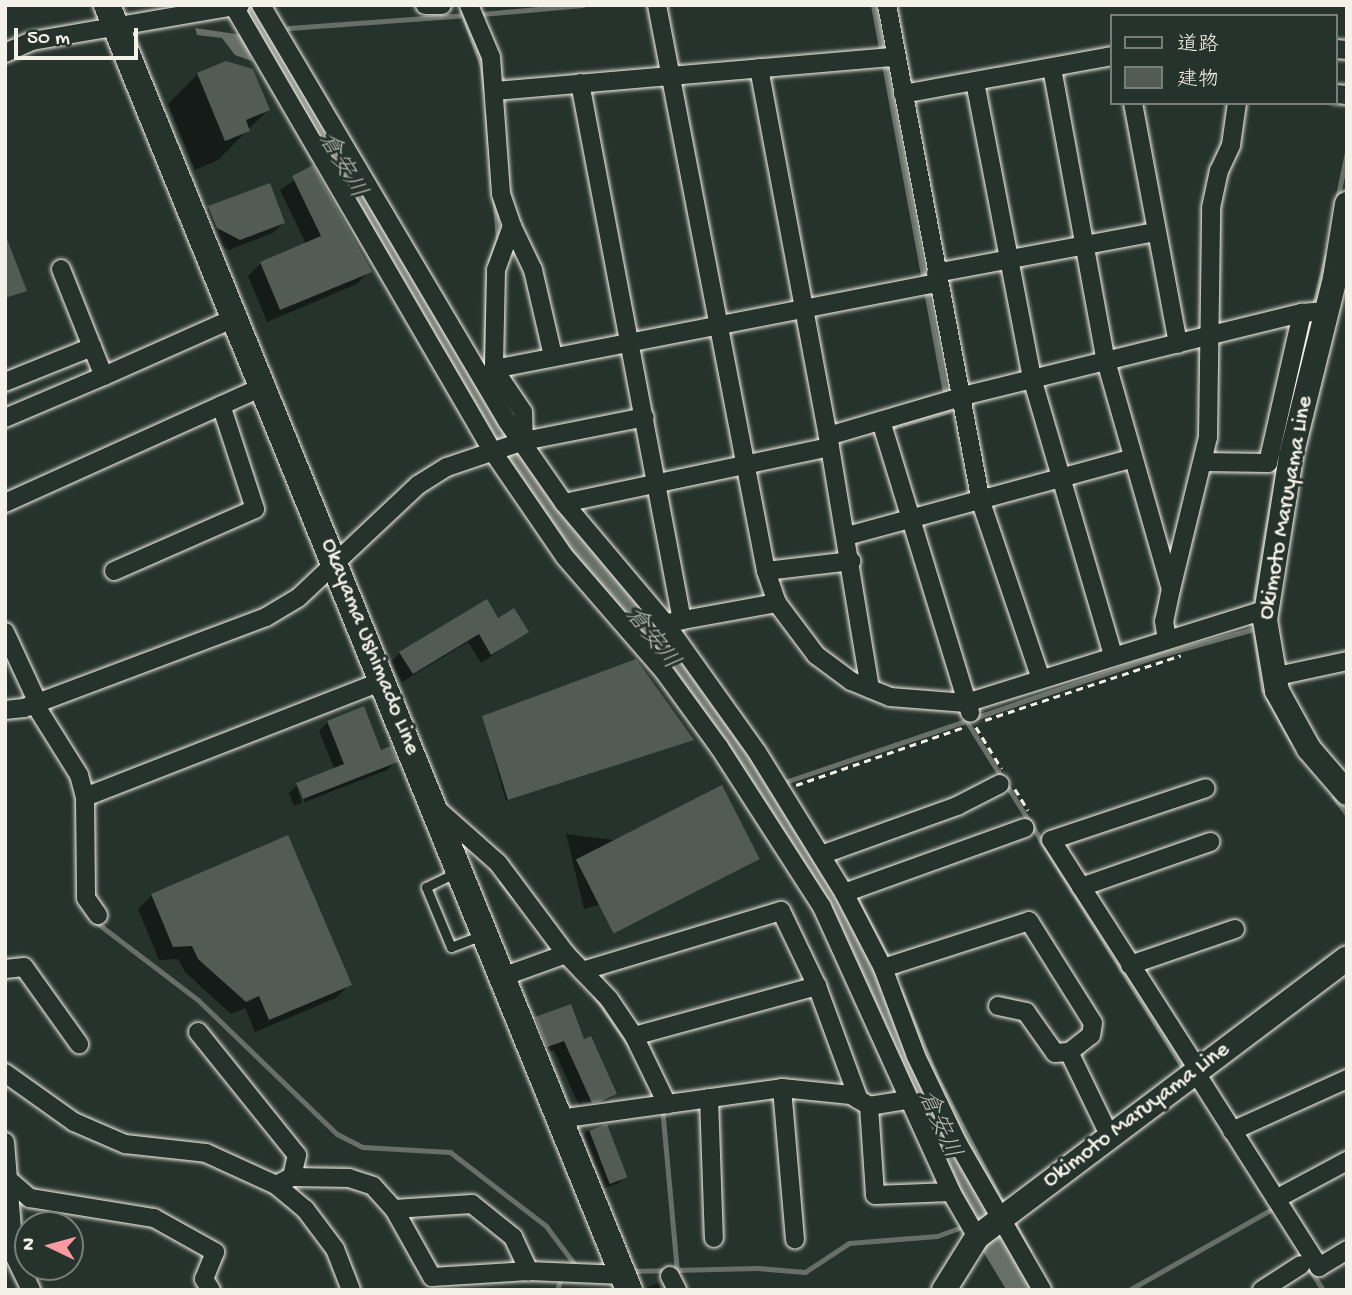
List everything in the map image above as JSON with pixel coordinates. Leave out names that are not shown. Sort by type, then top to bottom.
[{"type":"main road","name":"Okayama Ushimado Line","points":[[112,17],[337,565],[626,1282]]},
{"type":"main road","name":"Okimoto Maruyama Line","points":[[1346,211],[1313,311],[1265,610],[1273,677],[1309,749],[1347,793]]},
{"type":"main road","name":"Okimoto Maruyama Line","points":[[944,1290],[988,1229],[1347,958]]},
{"type":"street","points":[[5,53],[32,41],[112,17],[240,5]]},
{"type":"street","points":[[261,5],[474,368],[508,447],[565,557],[826,853],[849,891],[888,966],[916,1056],[988,1229]]},
{"type":"street","points":[[425,5],[442,5]]},
{"type":"street","points":[[469,5],[491,57],[501,194],[512,226],[533,270],[553,356]]},
{"type":"street","points":[[657,5],[766,571],[777,603],[816,655],[870,689],[890,698],[969,717],[1041,679],[1265,610]]},
{"type":"street","points":[[887,5],[887,57],[903,94],[950,401],[1041,679]]},
{"type":"street","points":[[233,6],[508,447],[564,503],[673,622],[822,907],[951,1192],[1042,1290]]},
{"type":"street","points":[[495,91],[887,57]]},
{"type":"street","points":[[903,94],[1110,57]]},
{"type":"street","points":[[759,68],[847,536],[870,689]]},
{"type":"street","points":[[1052,68],[1082,245],[1106,362],[1131,459],[1171,589]]},
{"type":"street","points":[[975,82],[1032,378],[1113,655]]},
{"type":"street","points":[[580,83],[632,341],[657,483],[673,622]]},
{"type":"street","points":[[1133,105],[1178,344]]},
{"type":"street","points":[[1167,639],[1164,621],[1208,437],[1207,337],[1212,208],[1219,171],[1231,145],[1237,105]]},
{"type":"street","points":[[508,447],[523,412],[494,369],[496,270],[512,226]]},
{"type":"street","points":[[494,369],[930,282],[1009,260],[1155,232]]},
{"type":"street","points":[[61,269],[104,376]]},
{"type":"street","points":[[564,503],[744,464],[883,426],[950,401],[1032,378],[1313,311]]},
{"type":"street","points":[[1203,462],[1268,463],[1313,311]]},
{"type":"street","points":[[5,418],[234,318]]},
{"type":"street","points":[[5,382],[92,347]]},
{"type":"street","points":[[5,503],[262,387]]},
{"type":"street","points":[[114,571],[255,509],[221,405]]},
{"type":"street","points":[[5,710],[32,703],[266,617],[299,598],[337,565],[418,485],[447,467],[508,447],[645,417]]},
{"type":"street","points":[[883,426],[907,521],[969,717]]},
{"type":"street","points":[[847,536],[1060,481],[1131,459]]},
{"type":"street","points":[[766,571],[851,561]]},
{"type":"street","points":[[673,622],[777,603]]},
{"type":"street","points":[[5,632],[32,703],[79,775],[85,797],[86,898],[98,915]]},
{"type":"street","points":[[1273,677],[1347,661]]},
{"type":"street","points":[[85,797],[383,681]]},
{"type":"street","points":[[826,853],[957,806],[1000,784]]},
{"type":"street","points":[[1206,788],[1051,840],[1319,1267],[1347,1250]]},
{"type":"street","points":[[434,806],[498,863],[562,955],[582,971],[634,1036],[663,1105]]},
{"type":"street","points":[[849,891],[1025,828]]},
{"type":"street","points":[[1081,887],[1210,842]]},
{"type":"street","points":[[582,971],[780,911],[817,986],[864,1103],[875,1195],[951,1192]]},
{"type":"street","points":[[888,966],[1029,921],[1093,1023],[1091,1035],[1069,1052],[1055,1053],[1026,1012],[998,1006]]},
{"type":"street","points":[[1130,965],[1235,929]]},
{"type":"street","points":[[502,977],[562,955]]},
{"type":"street","points":[[5,968],[24,967],[79,1044]]},
{"type":"street","points":[[634,1036],[817,986]]},
{"type":"street","points":[[198,1032],[297,1155],[284,1181]]},
{"type":"street","points":[[1069,1052],[1110,1137]]},
{"type":"street","points":[[5,1073],[74,1122],[125,1144],[206,1153],[284,1181],[349,1178],[373,1186],[394,1209],[432,1277],[529,1271],[626,1282]]},
{"type":"street","points":[[1232,1131],[1347,1079]]},
{"type":"street","points":[[559,1119],[782,1088],[823,1090],[864,1103],[908,1100]]},
{"type":"street","points":[[782,1088],[795,1239]]},
{"type":"street","points":[[709,1098],[714,1238]]},
{"type":"street","points":[[5,1142],[14,1255],[31,1290]]},
{"type":"street","points":[[1276,1199],[1347,1161]]},
{"type":"street","points":[[9,1180],[30,1198],[137,1214],[166,1225],[215,1252],[204,1279],[211,1290]]},
{"type":"street","points":[[284,1181],[335,1249],[351,1290]]},
{"type":"street","points":[[394,1209],[472,1204],[513,1237],[529,1271]]},
{"type":"street","points":[[1262,1290],[1301,1265]]},
{"type":"lane","points":[[460,871],[426,887],[451,947],[485,934]]},
{"type":"path","points":[[790,787],[969,717],[1183,655]]},
{"type":"shaded area","points":[[195,28],[243,35],[252,61],[235,55],[222,38],[197,35]]},
{"type":"building","points":[[226,61],[253,69],[270,110],[246,120],[250,131],[225,141],[197,73]]},
{"type":"building","points":[[313,165],[372,272],[280,310],[260,262],[321,236],[292,176]]},
{"type":"building","points":[[270,183],[285,223],[240,240],[217,228],[208,206]]},
{"type":"building","points":[[5,234],[27,291],[5,298]]},
{"type":"building","points":[[487,599],[498,618],[514,608],[529,632],[491,655],[479,634],[413,674],[399,652]]},
{"type":"building","points":[[636,659],[694,740],[508,800],[482,716]]},
{"type":"building","points":[[364,706],[381,750],[391,746],[398,762],[303,799],[296,783],[344,764],[327,721]]},
{"type":"building","points":[[722,785],[760,859],[614,933],[576,859]]},
{"type":"building","points":[[288,835],[352,985],[269,1020],[259,996],[246,1002],[198,959],[192,946],[173,947],[151,894]]},
{"type":"building","points":[[571,1004],[584,1039],[591,1036],[617,1094],[599,1102],[592,1103],[564,1041],[547,1047],[535,1017]]},
{"type":"building","points":[[607,1124],[627,1177],[610,1184],[589,1131]]},
{"type":"waterway","name":"倉安川","points":[[247,5],[500,437],[573,541],[738,749],[814,873],[867,968],[979,1216],[1024,1290]]},
{"type":"waterway","points":[[482,14],[583,5]]},
{"type":"waterway","points":[[873,5],[948,411],[886,429]]},
{"type":"waterway","points":[[462,12],[482,66],[485,92]]},
{"type":"waterway","points":[[289,28],[467,15]]},
{"type":"waterway","points":[[487,115],[498,238],[490,261]]},
{"type":"waterway","points":[[1337,200],[1347,152]]},
{"type":"waterway","points":[[1297,374],[1326,257]]},
{"type":"waterway","points":[[485,369],[488,274]]},
{"type":"waterway","points":[[492,424],[500,419]]},
{"type":"waterway","points":[[1255,597],[1277,469]]},
{"type":"waterway","points":[[787,786],[785,782],[1164,654],[1254,629]]},
{"type":"waterway","points":[[1255,634],[1263,689],[1292,742]]},
{"type":"waterway","points":[[967,722],[1184,1069]]},
{"type":"waterway","points":[[1334,797],[1347,814]]},
{"type":"waterway","points":[[501,882],[513,897]]},
{"type":"waterway","points":[[853,892],[886,955]]},
{"type":"waterway","points":[[93,920],[198,1000],[337,1134],[363,1147],[450,1152],[546,1226],[578,1269]]},
{"type":"waterway","points":[[900,990],[936,1076],[1003,1204]]},
{"type":"waterway","points":[[595,996],[630,1046]]},
{"type":"waterway","points":[[662,1107],[677,1271]]},
{"type":"waterway","points":[[1129,1290],[1272,1209]]},
{"type":"waterway","points":[[1012,1220],[1029,1251]]},
{"type":"waterway","points":[[632,1271],[757,1268],[805,1272],[849,1243],[937,1236],[965,1226]]},
{"type":"waterway","points":[[1306,1263],[1323,1290]]},
{"type":"waterway","points":[[557,1290],[560,1281]]}]
